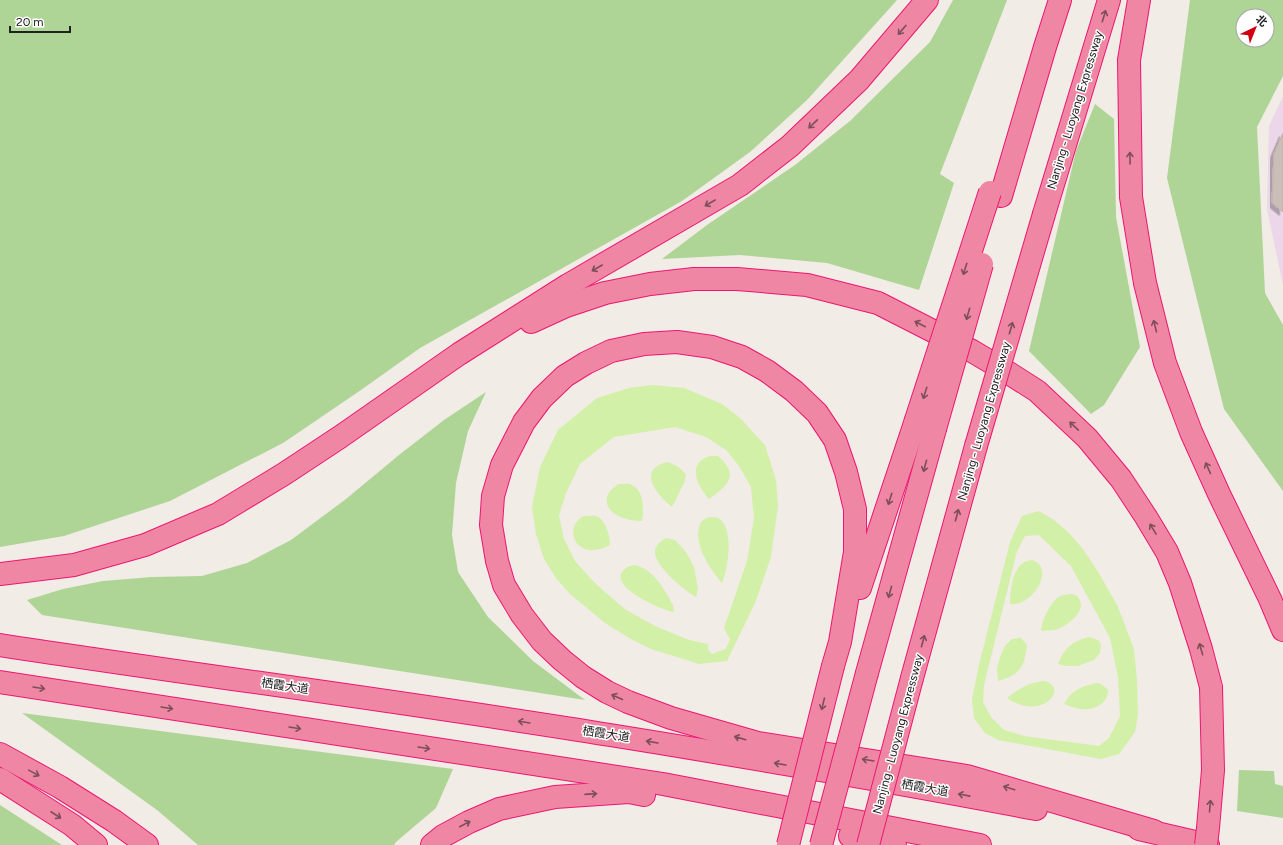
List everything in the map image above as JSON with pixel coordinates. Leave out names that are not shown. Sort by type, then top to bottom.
[{"type":"highway","points":[[0,574],[74,565],[146,545],[218,514],[284,474],[459,354],[568,285],[740,185],[790,146],[859,80],[927,0]]},
{"type":"highway","points":[[821,845],[867,673],[925,426],[996,194],[1060,0]]},
{"type":"highway","name":"Nanjing - Luoyang Expressway","points":[[868,845],[976,446],[1109,0]]},
{"type":"highway","points":[[1139,0],[1129,60],[1131,197],[1145,283],[1165,364],[1192,432],[1219,494],[1270,599],[1283,630]]},
{"type":"highway","points":[[459,354],[572,304],[606,293],[672,281],[694,279],[737,279],[807,285],[878,303],[972,351],[1037,391],[1087,438],[1121,479],[1167,552],[1180,583],[1201,649],[1210,687],[1213,770],[1207,845]]},
{"type":"highway","points":[[840,642],[855,552],[855,510],[846,472],[835,440],[817,413],[794,391],[768,371],[742,357],[712,347],[677,342],[644,344],[611,351],[586,363],[565,376],[542,398],[524,422],[502,465],[494,496],[491,525],[497,561],[504,585],[522,615],[542,641],[583,677],[607,692],[628,702],[671,718],[758,743],[967,776],[1154,831]]},
{"type":"highway","points":[[788,845],[832,666],[857,597],[925,426]]},
{"type":"highway","points":[[1219,494],[1283,591]]},
{"type":"highway","name":"栖霞大道","points":[[0,645],[356,696],[609,735],[924,788],[1154,831],[1207,845]]},
{"type":"highway","points":[[0,682],[663,784],[980,845]]},
{"type":"highway","points":[[0,754],[60,787],[114,821],[147,845]]},
{"type":"highway","points":[[0,779],[72,825],[96,845]]},
{"type":"highway","points":[[432,845],[443,836],[499,809],[555,797],[629,792],[721,809],[895,845]]},
{"type":"shaded area","points":[[1283,96],[1283,285],[1267,209],[1269,126]]},
{"type":"green space","points":[[0,0],[897,0],[807,100],[750,152],[682,201],[420,348],[283,443],[170,501],[64,536],[0,547]]},
{"type":"green space","points":[[953,0],[1007,0],[940,174],[954,183],[919,290],[827,263],[740,255],[662,259],[707,225],[795,165],[850,121],[930,42]]},
{"type":"green space","points":[[1190,0],[1283,0],[1283,76],[1257,127],[1265,293],[1283,325],[1283,491],[1224,409],[1167,178]]},
{"type":"green space","points":[[1095,104],[1114,119],[1116,217],[1140,347],[1104,405],[1091,414],[1029,351],[1076,151]]},
{"type":"green space","points":[[652,385],[684,388],[722,404],[740,418],[765,445],[776,480],[778,506],[771,557],[755,603],[727,661],[699,664],[651,649],[629,638],[605,623],[569,593],[556,578],[544,559],[536,534],[532,507],[540,467],[558,430],[597,398],[629,388]],"holes":[[[675,427],[706,437],[726,450],[739,466],[751,487],[754,518],[747,561],[724,628],[730,639],[726,649],[712,654],[708,650],[708,644],[689,640],[657,627],[626,610],[606,593],[575,561],[564,539],[559,515],[566,493],[580,464],[614,437]]]},
{"type":"green space","points":[[486,392],[468,431],[456,483],[452,535],[458,572],[488,617],[533,661],[585,700],[42,615],[27,600],[63,589],[103,581],[152,577],[202,576],[247,563],[291,540],[346,499],[444,420]]},
{"type":"green space","points":[[710,456],[718,456],[729,469],[730,474],[729,479],[722,489],[709,499],[698,482],[696,469],[698,464],[703,459]]},
{"type":"green space","points":[[667,462],[678,467],[686,475],[684,483],[672,507],[656,490],[652,483],[651,477],[653,471],[658,466]]},
{"type":"green space","points":[[619,484],[631,484],[639,491],[643,506],[642,521],[623,518],[616,515],[608,507],[607,497],[613,488]]},
{"type":"green space","points":[[1039,511],[1054,520],[1069,533],[1083,549],[1118,607],[1134,649],[1138,714],[1135,732],[1119,754],[1101,759],[998,740],[985,733],[974,718],[972,699],[979,665],[1010,542],[1022,516]],"holes":[[[1039,535],[1071,566],[1110,638],[1118,677],[1120,716],[1109,738],[1099,746],[1024,736],[1004,730],[991,717],[983,702],[984,685],[1017,551],[1025,536]]]},
{"type":"green space","points":[[584,516],[594,516],[600,518],[608,531],[610,545],[600,549],[589,550],[578,544],[573,534],[575,524]]},
{"type":"green space","points":[[709,517],[718,518],[727,530],[729,549],[722,583],[708,564],[699,540],[698,532],[701,524],[703,520]]},
{"type":"green space","points":[[666,538],[675,540],[686,552],[694,567],[698,589],[696,597],[671,577],[659,564],[655,552],[656,547]]},
{"type":"green space","points":[[1032,560],[1039,564],[1042,571],[1042,578],[1038,586],[1033,594],[1026,600],[1018,604],[1010,604],[1011,587],[1016,571],[1024,562]]},
{"type":"green space","points":[[634,565],[647,570],[657,580],[673,605],[673,612],[643,600],[629,590],[624,584],[621,578],[621,573],[627,567]]},
{"type":"green space","points":[[1070,594],[1076,595],[1080,601],[1081,605],[1078,614],[1066,625],[1058,629],[1041,631],[1045,616],[1056,599],[1060,596]]},
{"type":"green space","points":[[1089,637],[1098,640],[1101,644],[1100,653],[1094,660],[1078,666],[1058,664],[1063,654],[1070,646],[1079,640]]},
{"type":"green space","points":[[1021,638],[1027,645],[1023,664],[1012,676],[998,681],[997,669],[1005,646],[1012,639]]},
{"type":"green space","points":[[1044,681],[1051,684],[1054,689],[1053,695],[1049,701],[1041,705],[1032,707],[1020,705],[1007,698],[1024,686]]},
{"type":"green space","points":[[1098,683],[1108,690],[1106,698],[1101,704],[1096,707],[1083,709],[1064,704],[1070,695],[1078,689]]},
{"type":"green space","points":[[22,713],[453,769],[436,808],[394,845],[198,845],[157,810]]},
{"type":"green space","points":[[1239,770],[1274,771],[1275,784],[1283,786],[1283,818],[1237,811]]},
{"type":"green space","points":[[0,805],[62,845],[0,845]]},
{"type":"building","points":[[1283,133],[1283,212],[1272,203],[1274,154]]}]
